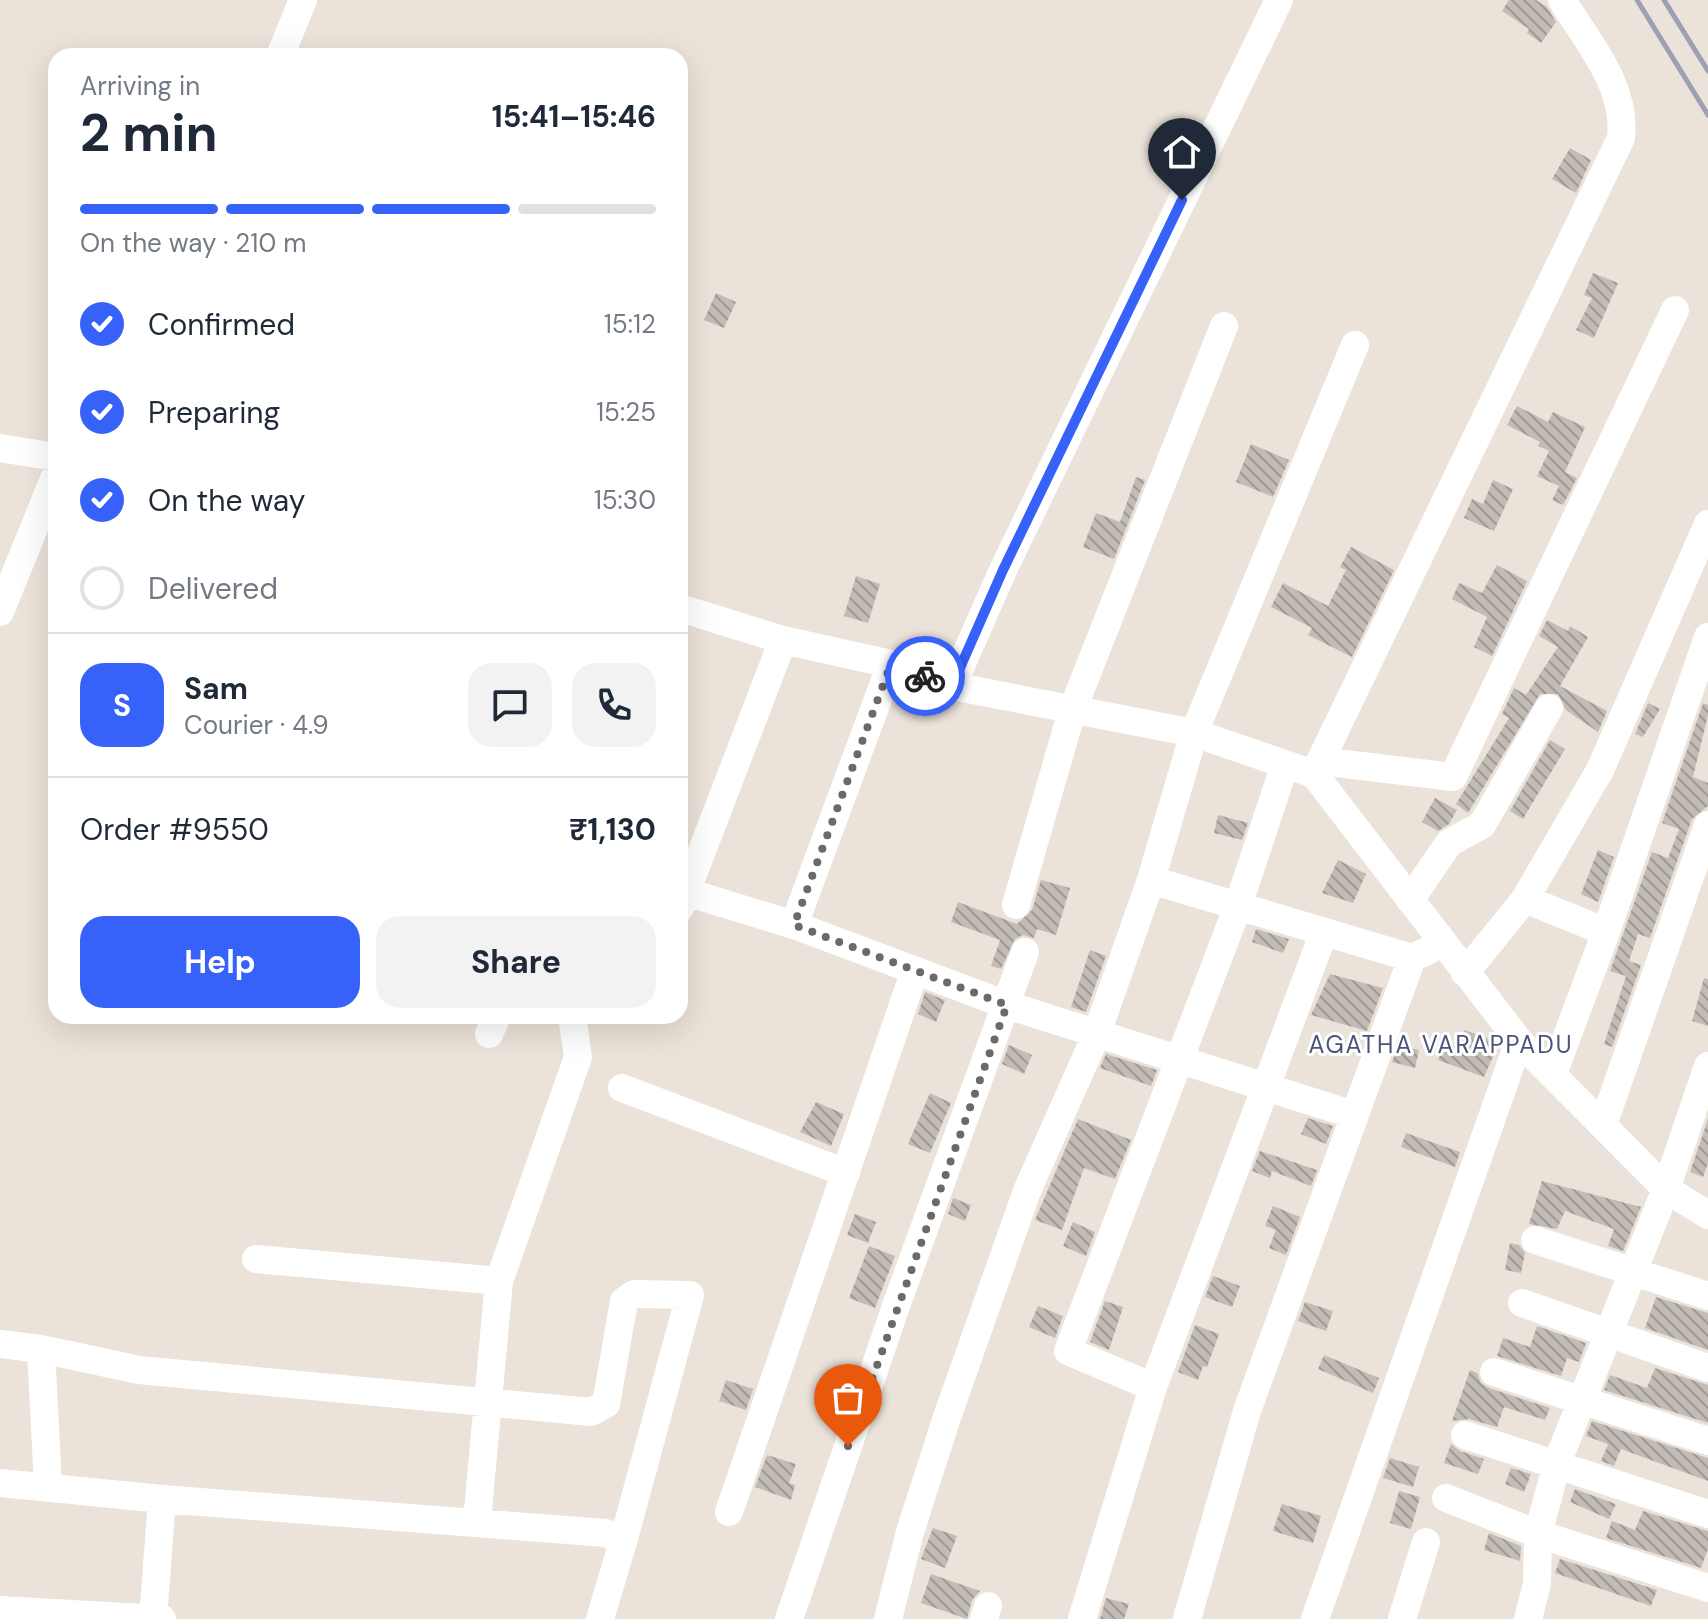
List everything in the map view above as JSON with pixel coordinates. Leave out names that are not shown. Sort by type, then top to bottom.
[{"type":"street","points":[[283,48],[303,0]]},
{"type":"street","points":[[952,686],[1003,570],[1279,0]]},
{"type":"street","points":[[1317,768],[1621,138],[1624,114],[1617,91],[1562,0]]},
{"type":"street","points":[[688,610],[783,640],[891,664],[952,686],[1194,733],[1285,764],[1453,777],[1675,310]]},
{"type":"street","points":[[1016,905],[1072,711],[1224,326]]},
{"type":"street","points":[[888,1619],[910,1532],[947,1417],[1027,1191],[1097,1033],[1151,880],[1194,733],[1355,345]]},
{"type":"street","points":[[0,448],[48,456]]},
{"type":"street","points":[[0,612],[48,494]]},
{"type":"street","points":[[1465,973],[1525,899],[1600,770],[1708,524]]},
{"type":"street","points":[[1553,1074],[1606,932],[1708,637]]},
{"type":"street","points":[[688,882],[783,640]]},
{"type":"street","points":[[794,925],[891,664]]},
{"type":"street","points":[[1410,900],[1449,843],[1482,825],[1549,708]]},
{"type":"street","points":[[1153,1387],[1068,1351],[1238,906],[1285,764]]},
{"type":"street","points":[[1317,768],[1410,900],[1519,1041],[1666,1189],[1708,1215]]},
{"type":"street","points":[[1603,1125],[1708,825]]},
{"type":"street","points":[[1151,880],[1412,958],[1443,944]]},
{"type":"street","points":[[688,898],[794,925],[1007,1005],[1354,1115]]},
{"type":"street","points":[[1525,899],[1606,932]]},
{"type":"street","points":[[1082,1619],[1153,1387],[1268,1088],[1324,932]]},
{"type":"street","points":[[789,1619],[897,1303],[1025,952]]},
{"type":"street","points":[[1187,1619],[1247,1411],[1412,958]]},
{"type":"street","points":[[729,1512],[915,970]]},
{"type":"street","points":[[477,1521],[499,1281],[578,1057],[573,1024]]},
{"type":"street","points":[[1315,1619],[1519,1041]]},
{"type":"street","points":[[1528,1619],[1537,1584],[1538,1534],[1557,1463],[1666,1189],[1708,1066]]},
{"type":"street","points":[[622,1088],[846,1173]]},
{"type":"street","points":[[1535,1240],[1708,1296]]},
{"type":"street","points":[[256,1259],[499,1281]]},
{"type":"street","points":[[0,1344],[41,1349],[139,1370],[591,1412],[606,1404],[624,1301],[634,1294],[690,1295],[600,1619]]},
{"type":"street","points":[[1522,1303],[1708,1368]]},
{"type":"street","points":[[41,1349],[48,1486]]},
{"type":"street","points":[[1494,1372],[1708,1441]]},
{"type":"street","points":[[1465,1435],[1708,1514]]},
{"type":"street","points":[[0,1483],[162,1499],[606,1533],[623,1542]]},
{"type":"street","points":[[1446,1498],[1538,1534],[1708,1588]]},
{"type":"street","points":[[153,1619],[162,1499]]},
{"type":"street","points":[[1402,1619],[1426,1542]]},
{"type":"street","points":[[0,1610],[162,1619]]},
{"type":"building","points":[[1509,0],[1536,0],[1547,7],[1556,22],[1541,43],[1527,33],[1529,29],[1502,11]]},
{"type":"building","points":[[1570,148],[1591,160],[1576,193],[1552,179]]},
{"type":"building","points":[[1593,273],[1618,283],[1594,338],[1576,330],[1592,298],[1584,295]]},
{"type":"building","points":[[716,293],[736,302],[724,328],[704,320]]},
{"type":"building","points":[[1517,406],[1548,422],[1553,412],[1585,427],[1565,472],[1577,478],[1563,505],[1552,500],[1559,486],[1537,476],[1549,451],[1538,446],[1540,442],[1507,425]]},
{"type":"building","points":[[1251,444],[1289,460],[1273,497],[1236,482]]},
{"type":"building","points":[[1136,477],[1145,480],[1114,559],[1083,547],[1096,513],[1120,522]]},
{"type":"building","points":[[1493,480],[1513,489],[1494,531],[1464,518],[1472,499],[1483,504]]},
{"type":"building","points":[[1351,547],[1394,570],[1352,657],[1308,635],[1312,628],[1271,607],[1283,583],[1328,606],[1346,570],[1340,567]]},
{"type":"building","points":[[1497,565],[1527,581],[1492,656],[1474,647],[1487,617],[1452,599],[1459,583],[1482,593]]},
{"type":"building","points":[[856,576],[880,584],[868,623],[844,616]]},
{"type":"building","points":[[1547,620],[1568,631],[1570,626],[1588,637],[1560,686],[1607,711],[1598,732],[1566,710],[1558,694],[1540,694],[1468,813],[1456,804],[1509,718],[1502,714],[1514,688],[1526,695],[1558,647],[1539,636]]},
{"type":"building","points":[[1648,703],[1660,709],[1643,737],[1635,734]]},
{"type":"building","points":[[1703,703],[1708,705],[1708,715],[1693,777],[1708,783],[1708,806],[1692,819],[1650,938],[1638,934],[1629,961],[1641,965],[1612,1047],[1604,1044],[1626,976],[1610,971],[1652,852],[1668,858],[1679,829],[1662,823]]},
{"type":"building","points":[[1550,740],[1565,749],[1523,819],[1510,811]]},
{"type":"building","points":[[1435,798],[1457,810],[1449,824],[1438,831],[1422,822]]},
{"type":"building","points":[[1218,815],[1248,823],[1242,840],[1214,833]]},
{"type":"building","points":[[1598,850],[1614,857],[1598,902],[1581,894]]},
{"type":"building","points":[[1338,860],[1366,874],[1353,903],[1322,893]]},
{"type":"building","points":[[1041,880],[1070,888],[1056,935],[1037,929],[1034,938],[1023,935],[1015,939],[1001,969],[991,966],[1000,940],[951,922],[958,902],[1017,924],[1032,910]]},
{"type":"building","points":[[1256,929],[1289,939],[1283,953],[1252,942]]},
{"type":"building","points":[[1090,950],[1106,956],[1086,1012],[1071,1007]]},
{"type":"building","points":[[1330,974],[1383,988],[1367,1031],[1311,1015]]},
{"type":"building","points":[[1704,978],[1708,979],[1708,1026],[1692,1021]]},
{"type":"building","points":[[925,992],[945,1000],[936,1022],[918,1014]]},
{"type":"building","points":[[1465,1030],[1499,1043],[1484,1077],[1438,1060],[1445,1042],[1458,1047]]},
{"type":"building","points":[[1009,1045],[1032,1055],[1024,1074],[1002,1064]]},
{"type":"building","points":[[1398,1045],[1419,1050],[1415,1068],[1392,1062]]},
{"type":"building","points":[[1106,1054],[1157,1070],[1151,1086],[1100,1068]]},
{"type":"building","points":[[930,1093],[951,1103],[930,1153],[908,1144]]},
{"type":"building","points":[[816,1102],[844,1114],[831,1146],[800,1132]]},
{"type":"building","points":[[1308,1118],[1333,1126],[1326,1144],[1301,1134]]},
{"type":"building","points":[[1078,1119],[1131,1140],[1115,1179],[1084,1168],[1062,1230],[1035,1220]]},
{"type":"building","points":[[1708,1119],[1708,1163],[1703,1177],[1690,1172]]},
{"type":"building","points":[[1406,1133],[1460,1152],[1455,1167],[1401,1147]]},
{"type":"building","points":[[1260,1151],[1317,1170],[1311,1186],[1272,1171],[1270,1178],[1252,1171]]},
{"type":"building","points":[[1542,1181],[1641,1207],[1623,1251],[1608,1246],[1614,1229],[1565,1211],[1557,1229],[1529,1224]]},
{"type":"building","points":[[953,1198],[971,1205],[965,1221],[948,1214]]},
{"type":"building","points":[[1273,1206],[1300,1217],[1286,1255],[1269,1248],[1276,1230],[1265,1226]]},
{"type":"building","points":[[855,1214],[876,1222],[868,1243],[847,1235]]},
{"type":"building","points":[[1073,1222],[1095,1232],[1086,1256],[1063,1246]]},
{"type":"building","points":[[1510,1243],[1519,1245],[1525,1253],[1521,1273],[1505,1270]]},
{"type":"building","points":[[869,1246],[895,1256],[875,1308],[849,1298]]},
{"type":"building","points":[[1213,1276],[1240,1286],[1232,1307],[1205,1297]]},
{"type":"building","points":[[1656,1297],[1708,1313],[1708,1350],[1645,1328]]},
{"type":"building","points":[[1105,1301],[1123,1307],[1109,1350],[1090,1342]]},
{"type":"building","points":[[1305,1302],[1333,1311],[1326,1331],[1298,1321]]},
{"type":"building","points":[[1038,1306],[1063,1316],[1055,1338],[1029,1327]]},
{"type":"building","points":[[1195,1325],[1219,1334],[1207,1367],[1203,1366],[1198,1380],[1178,1372]]},
{"type":"building","points":[[1537,1326],[1586,1343],[1579,1362],[1567,1358],[1561,1376],[1497,1356],[1503,1338],[1530,1347]]},
{"type":"building","points":[[1324,1355],[1379,1378],[1373,1393],[1318,1369]]},
{"type":"building","points":[[1655,1368],[1708,1385],[1708,1423],[1604,1390],[1610,1375],[1647,1388]]},
{"type":"building","points":[[1470,1370],[1477,1373],[1481,1383],[1489,1388],[1550,1408],[1545,1420],[1504,1407],[1497,1427],[1469,1419],[1452,1421]]},
{"type":"building","points":[[726,1380],[753,1389],[746,1410],[719,1401]]},
{"type":"building","points":[[1592,1421],[1708,1458],[1708,1481],[1621,1449],[1614,1466],[1601,1461],[1608,1444],[1586,1436]]},
{"type":"building","points":[[1451,1444],[1460,1451],[1484,1459],[1478,1474],[1444,1463]]},
{"type":"building","points":[[767,1455],[796,1464],[789,1483],[795,1485],[791,1500],[755,1487]]},
{"type":"building","points":[[1390,1458],[1419,1467],[1413,1487],[1383,1478]]},
{"type":"building","points":[[1511,1468],[1531,1474],[1524,1492],[1505,1484]]},
{"type":"building","points":[[1575,1489],[1616,1504],[1609,1519],[1570,1502]]},
{"type":"building","points":[[1399,1491],[1420,1497],[1411,1529],[1390,1523]]},
{"type":"building","points":[[1282,1504],[1321,1516],[1313,1543],[1273,1531]]},
{"type":"building","points":[[1643,1511],[1708,1531],[1708,1549],[1701,1568],[1606,1538],[1612,1521],[1635,1530]]},
{"type":"building","points":[[933,1528],[957,1536],[945,1568],[921,1559]]},
{"type":"building","points":[[1489,1533],[1521,1546],[1520,1561],[1484,1550]]},
{"type":"building","points":[[1560,1559],[1657,1590],[1651,1606],[1555,1573]]},
{"type":"building","points":[[931,1574],[980,1591],[972,1600],[967,1619],[921,1603]]},
{"type":"building","points":[[1106,1598],[1129,1604],[1124,1619],[1100,1619]]},
{"type":"railway","points":[[1637,0],[1708,115]]},
{"type":"railway","points":[[1664,0],[1708,71]]},
{"type":"way so far","points":[[848,1446],[897,1303],[1007,1005],[794,925],[891,664],[925,676]]},
{"type":"district","name":"AGATHA VARAPPADU","points":[[1441,1044]]},
{"type":"route","points":[[925,676],[952,686],[1003,570],[1182,200]]}]
